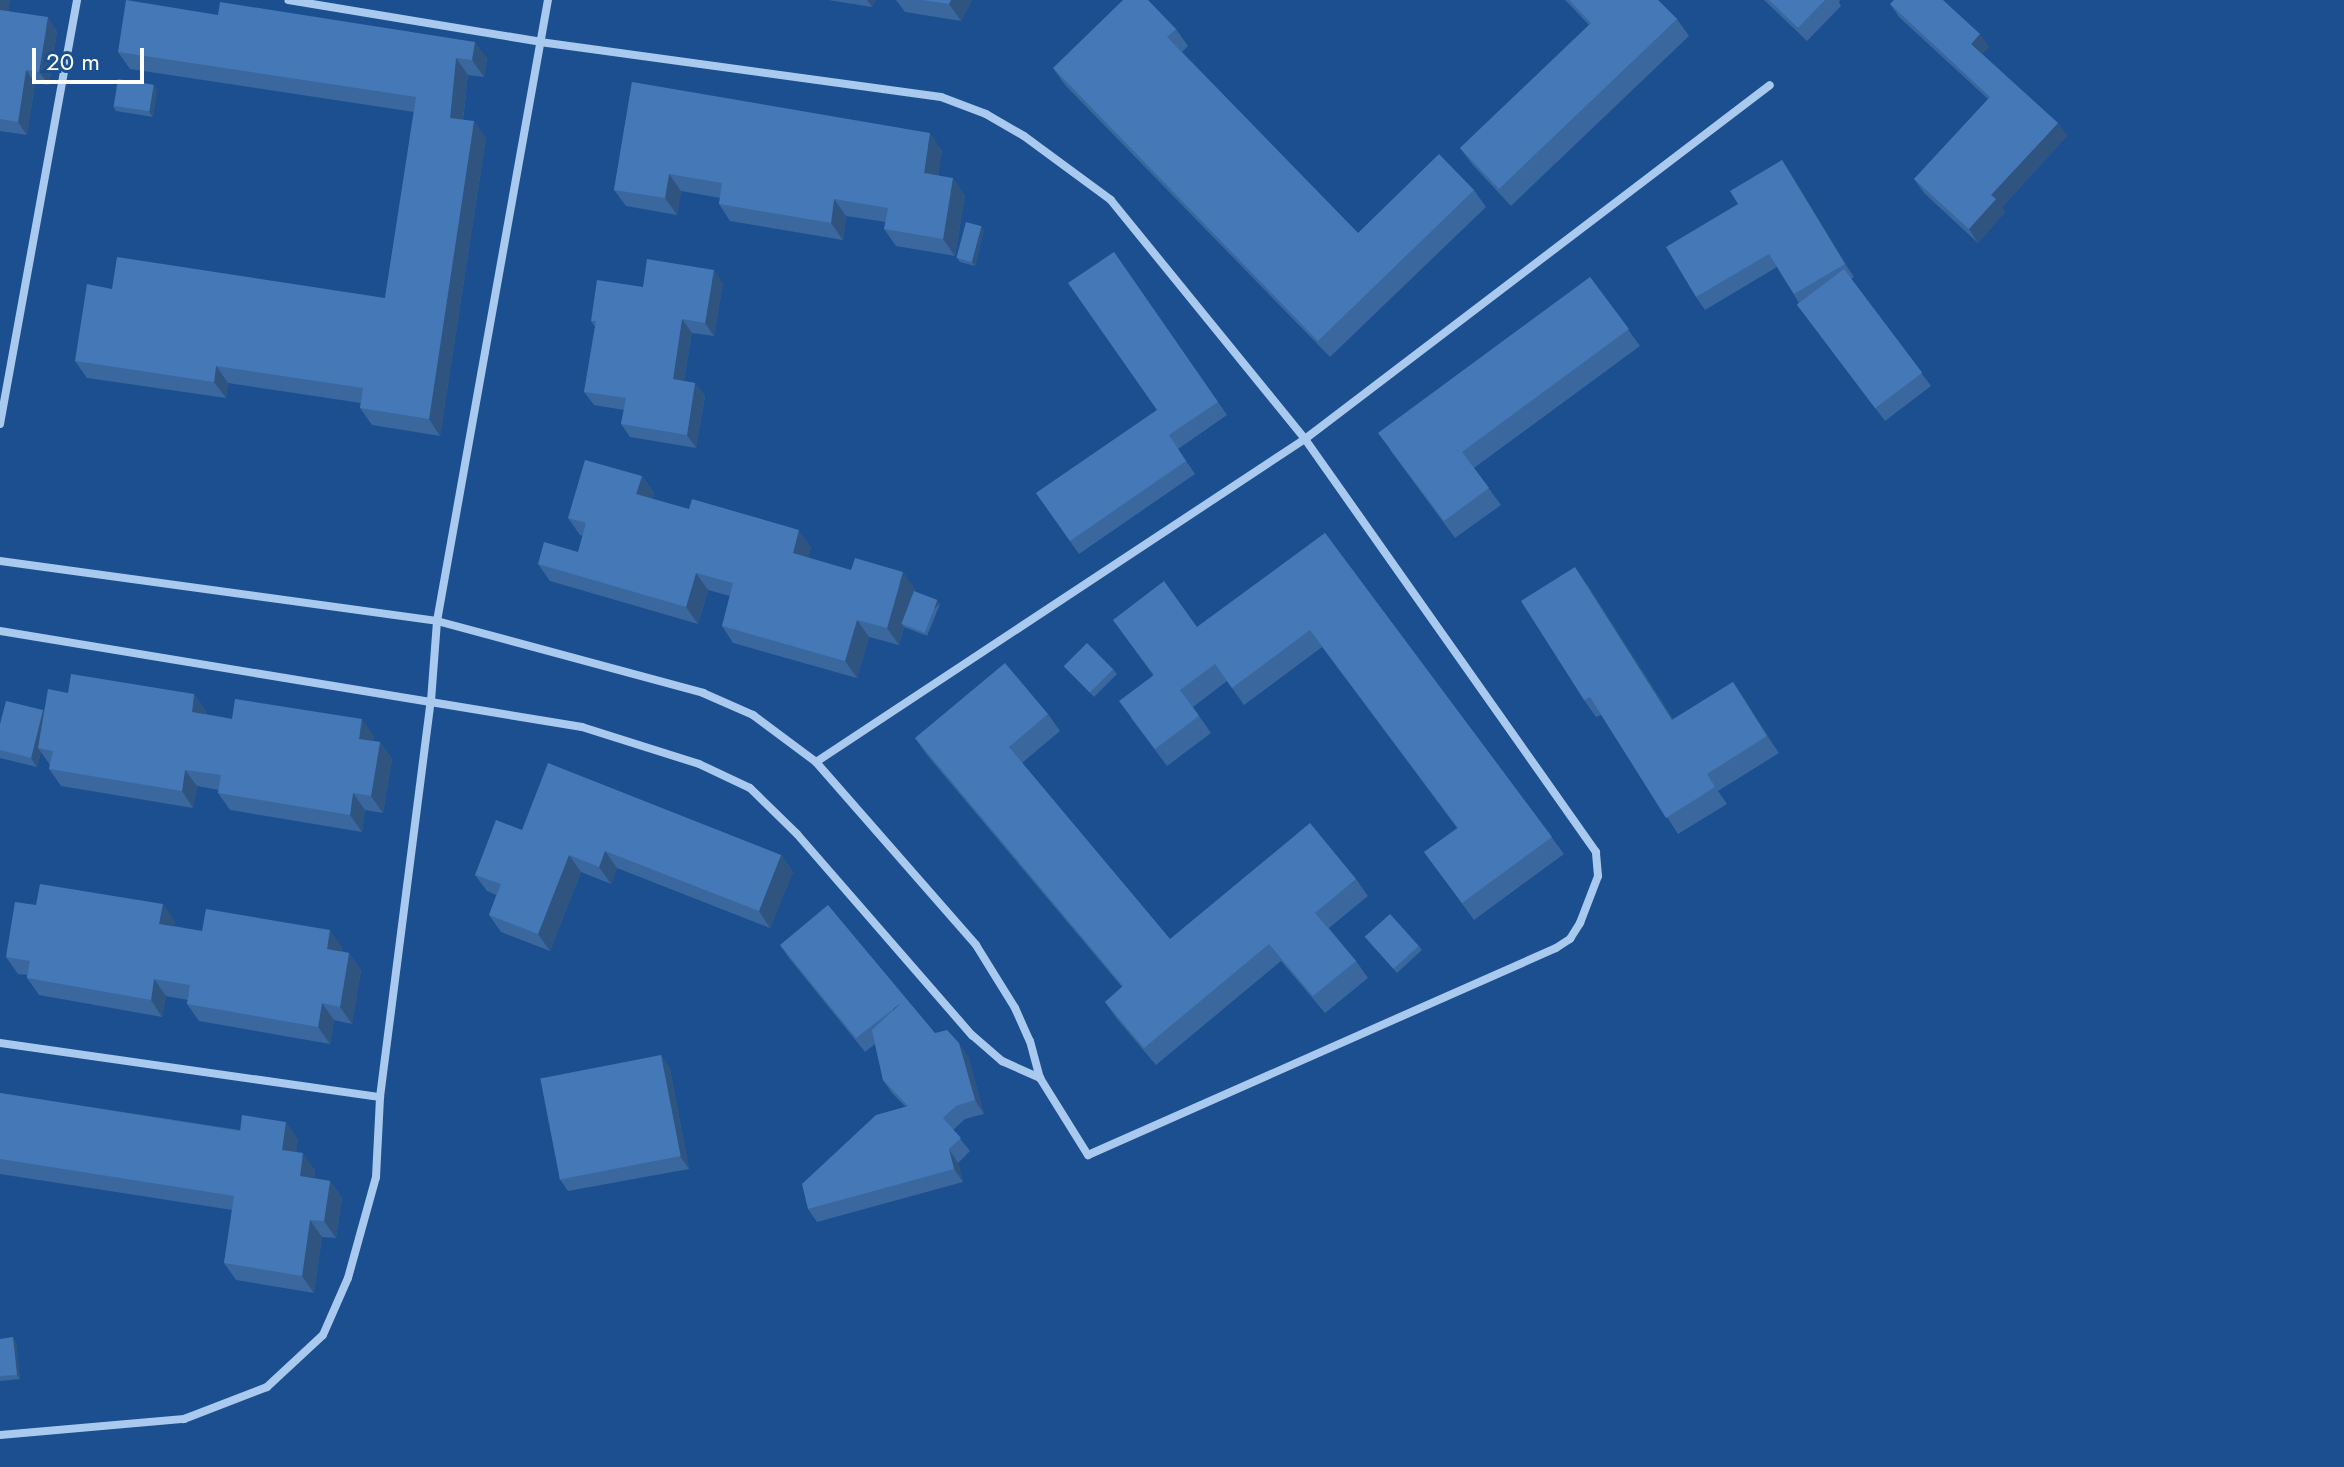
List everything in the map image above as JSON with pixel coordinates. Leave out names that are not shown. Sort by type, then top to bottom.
[{"type":"street","points":[[0,424],[3,388],[77,0]]},
{"type":"street","points":[[0,561],[437,621],[703,693],[753,715],[816,762],[976,945],[1020,1019],[1040,1078],[1088,1155],[1556,948],[1570,939],[1591,898],[1598,876],[1596,852],[1305,439],[1111,200],[1024,136],[986,114],[941,97],[542,42],[288,0]]},
{"type":"street","points":[[0,1435],[184,1419],[267,1387],[323,1335],[348,1278],[376,1177],[380,1097],[431,701],[437,621],[548,0]]},
{"type":"street","points":[[816,762],[1305,439],[1770,85]]},
{"type":"street","points":[[0,631],[582,727],[699,764],[750,788],[797,834],[972,1035],[1002,1061],[1040,1078]]},
{"type":"street","points":[[0,1043],[380,1097]]},
{"type":"building","points":[[126,0],[218,15],[220,2],[475,42],[472,60],[456,58],[450,118],[474,121],[429,419],[360,408],[363,388],[216,366],[214,382],[75,361],[87,284],[112,289],[117,257],[385,298],[416,97],[118,52]]},
{"type":"building","points":[[922,0],[951,0],[949,4]]},
{"type":"building","points":[[1123,0],[1148,0],[1176,29],[1167,37],[1358,233],[1439,154],[1474,190],[1318,341],[1053,68]]},
{"type":"building","points":[[1569,0],[1658,0],[1677,19],[1499,189],[1460,148],[1591,23]]},
{"type":"building","points":[[1769,0],[1825,0],[1798,28]]},
{"type":"building","points":[[1894,0],[1943,0],[1980,34],[1971,44],[2058,123],[1991,195],[1996,199],[1969,229],[1914,179],[1990,97],[1890,4]]},
{"type":"building","points":[[0,10],[48,17],[39,72],[26,70],[18,122],[0,119]]},
{"type":"building","points":[[118,79],[154,85],[149,111],[114,106]]},
{"type":"building","points":[[632,82],[930,133],[924,173],[953,178],[943,239],[884,229],[888,208],[834,199],[831,223],[719,204],[722,183],[669,174],[665,198],[614,190]]},
{"type":"building","points":[[1782,160],[1845,264],[1794,294],[1769,254],[1696,297],[1666,247],[1738,204],[1730,191]]},
{"type":"building","points":[[966,222],[981,226],[972,262],[956,258]]},
{"type":"building","points":[[1114,252],[1218,402],[1169,435],[1186,461],[1070,541],[1036,493],[1157,410],[1068,283]]},
{"type":"building","points":[[647,259],[714,270],[705,323],[682,319],[673,379],[695,383],[687,435],[621,424],[626,398],[584,392],[596,321],[591,321],[597,280],[643,287]]},
{"type":"building","points":[[1844,269],[1922,373],[1875,408],[1797,305]]},
{"type":"building","points":[[1590,277],[1629,329],[1462,452],[1489,488],[1444,521],[1378,433]]},
{"type":"building","points":[[585,460],[642,476],[636,494],[689,509],[692,499],[799,530],[793,553],[851,570],[855,558],[903,572],[887,628],[857,620],[845,661],[722,626],[733,583],[696,573],[686,607],[538,564],[544,542],[578,552],[586,523],[568,518]]},
{"type":"building","points":[[1325,533],[1552,837],[1462,903],[1424,852],[1458,828],[1310,630],[1232,688],[1215,664],[1180,690],[1199,716],[1155,749],[1119,701],[1154,675],[1113,620],[1164,581],[1197,627]]},
{"type":"building","points":[[1575,567],[1672,720],[1733,682],[1767,736],[1707,774],[1715,787],[1666,818],[1590,697],[1584,700],[1521,601]]},
{"type":"building","points":[[914,591],[937,600],[925,633],[901,624]]},
{"type":"building","points":[[1087,643],[1113,669],[1090,692],[1064,666]]},
{"type":"building","points":[[1005,663],[1048,714],[1009,747],[1170,939],[1310,823],[1356,879],[1315,913],[1356,961],[1313,996],[1269,944],[1144,1048],[1105,1002],[1123,986],[915,738]]},
{"type":"building","points":[[71,674],[194,694],[192,712],[232,719],[235,699],[362,719],[359,739],[380,742],[371,796],[353,793],[350,815],[218,793],[221,775],[185,770],[182,791],[49,769],[53,751],[38,748],[48,689],[68,693]]},
{"type":"building","points":[[6,701],[43,710],[31,758],[0,750],[0,724]]},
{"type":"building","points":[[548,763],[781,855],[759,911],[605,851],[599,867],[569,855],[538,934],[489,915],[501,884],[475,875],[496,820],[522,830]]},
{"type":"building","points":[[40,884],[163,904],[159,924],[202,931],[206,909],[330,930],[327,949],[349,953],[340,1007],[322,1003],[318,1027],[187,1004],[190,985],[154,979],[151,1000],[27,978],[30,961],[6,957],[15,902],[36,905]]},
{"type":"building","points":[[828,905],[935,1033],[947,1030],[959,1043],[975,1100],[956,1106],[943,1118],[961,1138],[949,1149],[954,1169],[808,1209],[802,1184],[876,1115],[908,1106],[883,1080],[872,1030],[901,1003],[856,1038],[780,945]]},
{"type":"building","points":[[1390,914],[1419,946],[1394,969],[1365,937]]},
{"type":"building","points":[[661,1055],[681,1156],[560,1180],[540,1078]]},
{"type":"building","points":[[0,1093],[240,1131],[242,1115],[286,1122],[282,1150],[303,1153],[300,1176],[330,1181],[324,1221],[310,1220],[302,1276],[224,1263],[234,1196],[0,1159]]},
{"type":"building","points":[[13,1337],[17,1375],[0,1376],[0,1339]]}]
